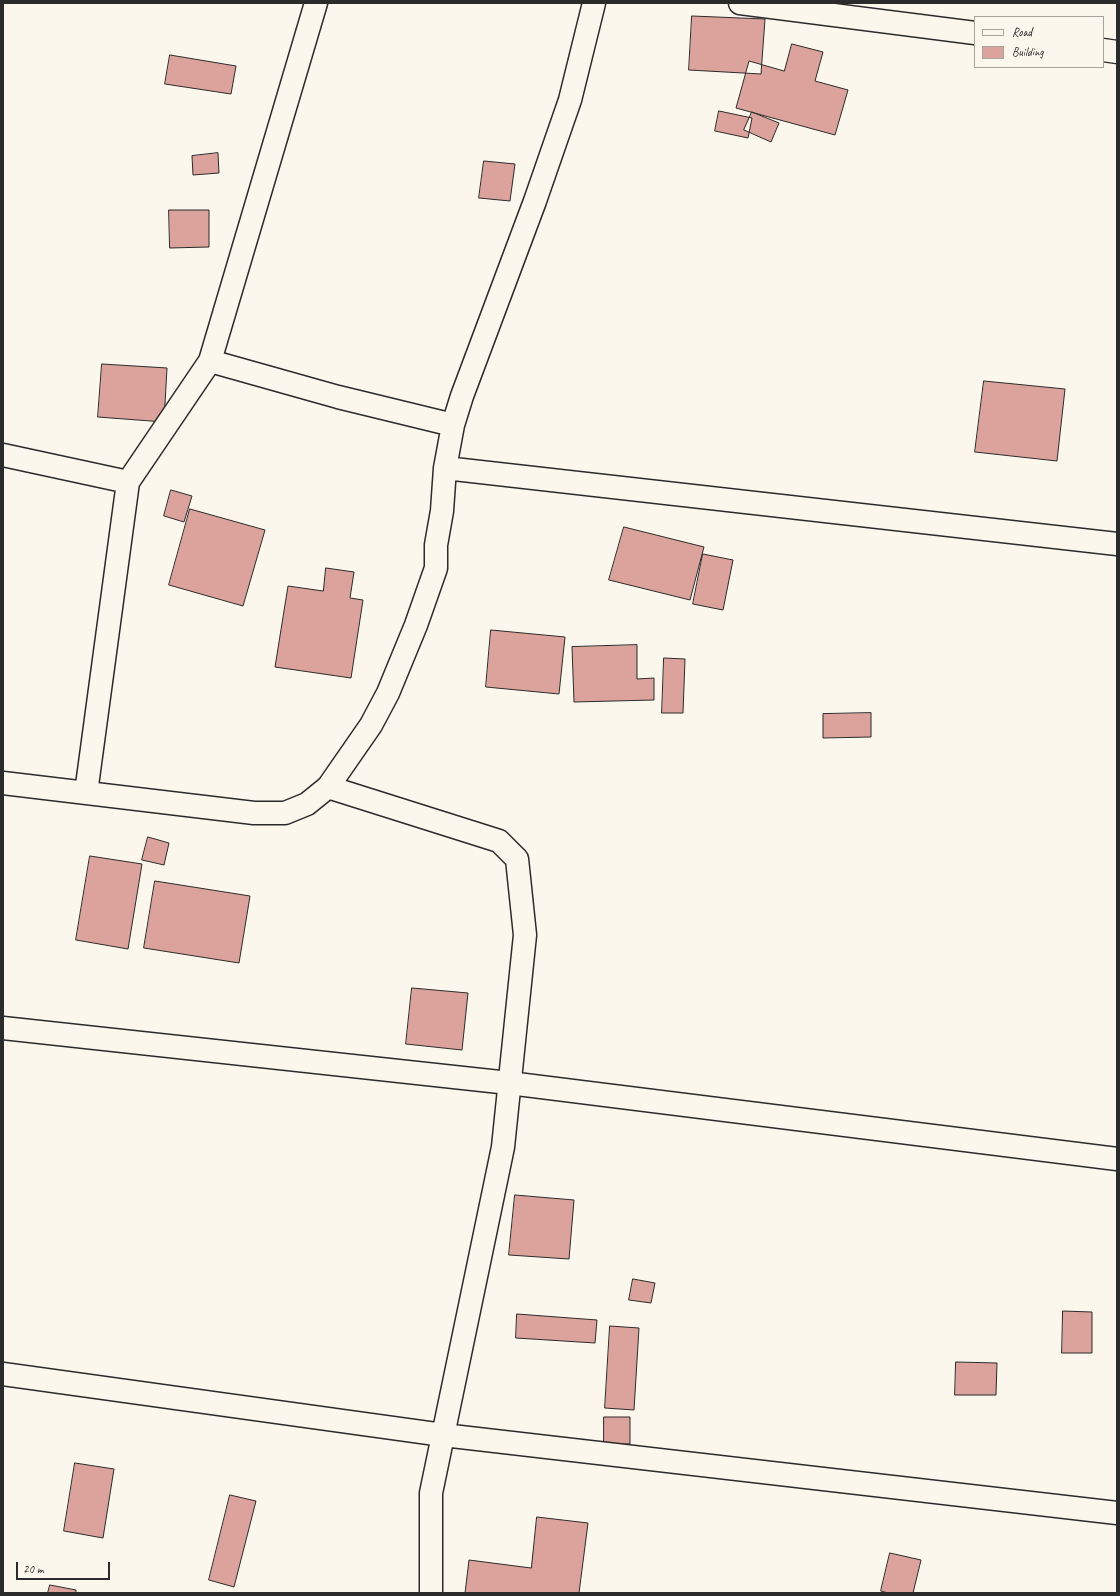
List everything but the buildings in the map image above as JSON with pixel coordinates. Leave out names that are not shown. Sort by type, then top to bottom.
[{"type":"street","points":[[86,793],[128,482],[210,361],[316,3]]},
{"type":"street","points":[[3,783],[254,813],[285,813],[306,804],[328,787],[367,731],[388,693],[427,596],[436,568],[436,545],[442,511],[452,425],[570,100],[594,3]]},
{"type":"street","points":[[740,3],[974,33]]},
{"type":"street","points":[[1104,50],[1117,52]]},
{"type":"street","points":[[210,361],[338,397],[452,425]]},
{"type":"street","points":[[3,455],[128,482]]},
{"type":"street","points":[[446,468],[1117,544]]},
{"type":"street","points":[[328,787],[499,841],[517,859],[525,934],[503,1147],[431,1493],[431,1593]]},
{"type":"street","points":[[3,1028],[510,1083],[1117,1159]]},
{"type":"street","points":[[3,1374],[443,1435],[1117,1513]]}]
